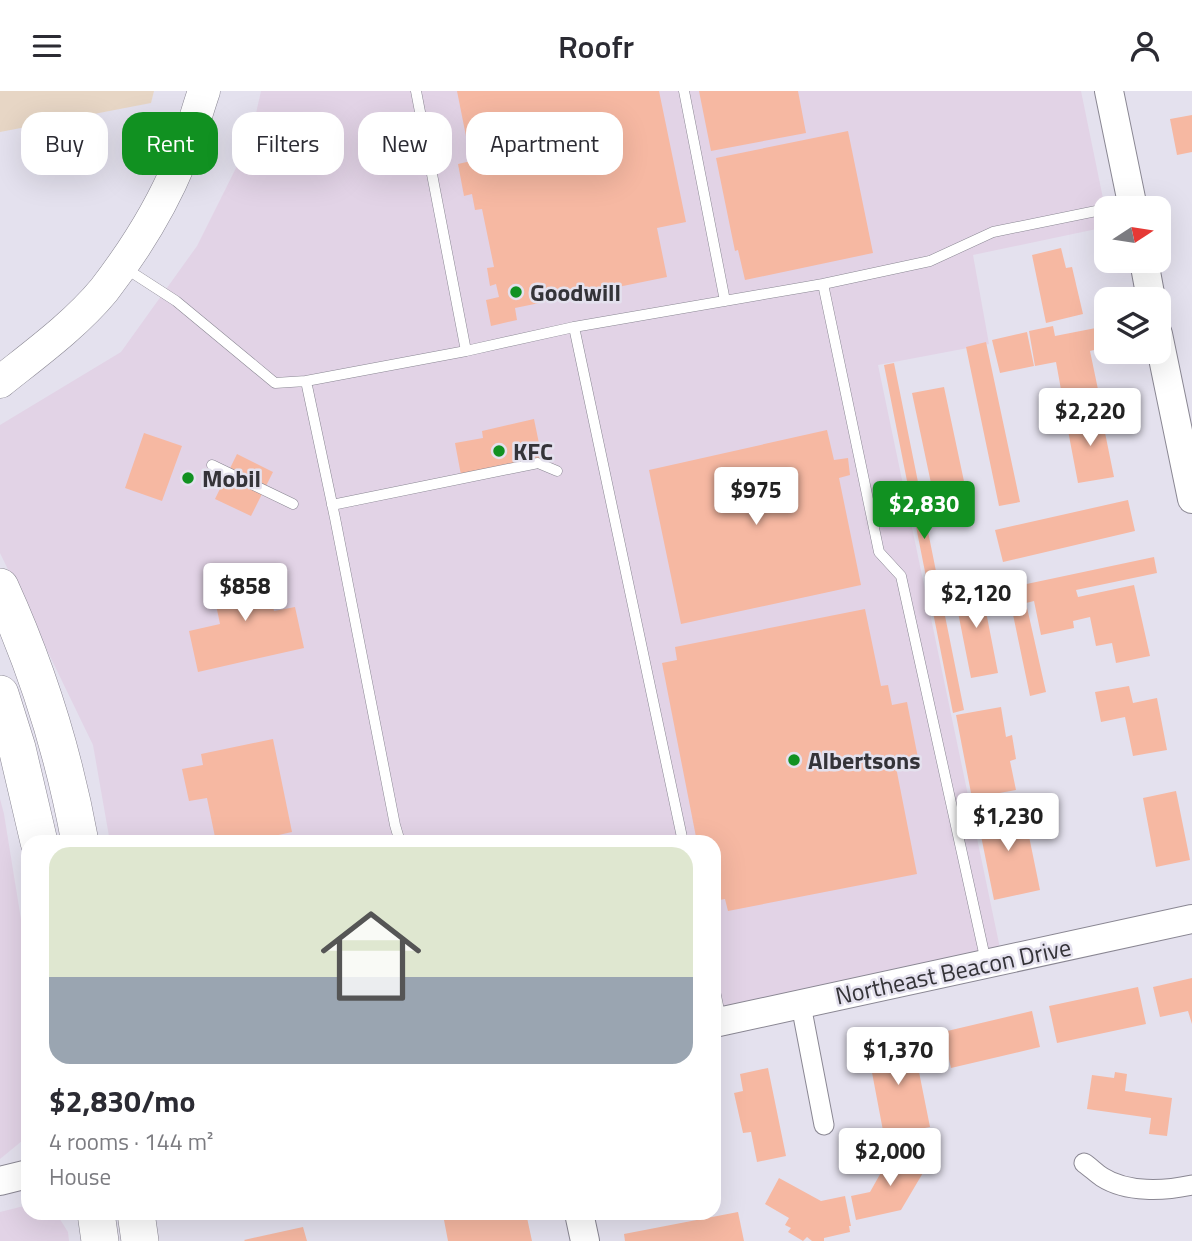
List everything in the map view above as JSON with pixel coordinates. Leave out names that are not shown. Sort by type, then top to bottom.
[{"type":"highway","points":[[0,587],[45,699],[78,835]]},
{"type":"highway","points":[[0,694],[17,748],[37,835]]},
{"type":"highway","points":[[97,1220],[100,1241]]},
{"type":"highway","points":[[137,1220],[140,1241]]},
{"type":"main road","points":[[0,382],[76,318],[103,291],[155,214],[181,161],[204,91]]},
{"type":"street","points":[[1110,91],[1120,196]]},
{"type":"street","points":[[1164,364],[1192,499]]},
{"type":"street","name":"Northeast Beacon Drive","points":[[721,1021],[1192,919]]},
{"type":"street","points":[[801,1005],[824,1125]]},
{"type":"street","points":[[1084,1163],[1104,1179],[1133,1188],[1192,1185]]},
{"type":"street","points":[[0,1181],[21,1176]]},
{"type":"street","points":[[580,1220],[585,1241]]},
{"type":"lane","points":[[416,91],[466,351]]},
{"type":"lane","points":[[684,91],[725,301]]},
{"type":"lane","points":[[121,265],[176,301],[275,383],[306,381],[466,351],[574,327],[823,284],[930,261],[993,232],[1094,212]]},
{"type":"lane","points":[[823,284],[879,552],[901,576],[986,962]]},
{"type":"lane","points":[[574,327],[682,835]]},
{"type":"lane","points":[[306,381],[398,835]]},
{"type":"lane","points":[[332,505],[538,463],[557,471]]},
{"type":"lane","points":[[212,465],[293,504]]},
{"type":"shaded area","points":[[0,91],[154,91],[151,103],[104,112],[21,112],[21,128],[0,132]]},
{"type":"shaded area","points":[[261,91],[1081,91],[1103,196],[1094,196],[1094,230],[973,255],[989,344],[878,365],[1001,953],[721,1013],[721,835],[109,835],[93,745],[0,553],[0,425],[121,352],[197,246],[232,175],[344,175],[344,112],[256,112]]},
{"type":"shaded area","points":[[0,799],[21,920],[21,1142],[0,1159]]},
{"type":"shaded area","points":[[21,1207],[21,1220],[60,1220],[68,1232],[69,1241],[0,1241],[0,1212]]},
{"type":"building","points":[[457,91],[659,91],[686,222],[657,228],[667,277],[515,308],[517,320],[491,326],[486,300],[499,297],[496,284],[490,286],[487,268],[494,267],[482,209],[475,210],[472,194],[464,196],[458,164],[466,162],[466,175],[623,175],[623,112],[466,112],[466,136]]},
{"type":"building","points":[[699,91],[798,91],[806,133],[711,151]]},
{"type":"building","points":[[1192,115],[1192,152],[1177,155],[1170,119]]},
{"type":"building","points":[[848,131],[873,253],[745,280],[738,250],[735,251],[716,158]]},
{"type":"building","points":[[1061,248],[1066,268],[1072,267],[1083,314],[1046,323],[1032,255]]},
{"type":"building","points":[[1053,326],[1055,336],[1094,328],[1094,350],[1090,351],[1100,399],[1064,406],[1056,362],[1035,366],[1029,331]]},
{"type":"building","points":[[1027,332],[1034,366],[1000,373],[992,340]]},
{"type":"building","points":[[986,342],[1020,502],[999,506],[966,347]]},
{"type":"building","points":[[894,363],[964,710],[953,713],[884,365]]},
{"type":"building","points":[[944,387],[972,519],[940,526],[912,393]]},
{"type":"building","points":[[1101,413],[1114,477],[1078,483],[1066,420]]},
{"type":"building","name":"KFC","points":[[534,419],[542,458],[461,475],[455,443],[483,438],[482,431]]},
{"type":"building","points":[[827,430],[834,460],[848,458],[850,475],[839,478],[861,585],[681,624],[649,470]]},
{"type":"building","points":[[144,433],[182,446],[162,501],[125,488]]},
{"type":"building","points":[[237,454],[273,472],[251,516],[215,499]]},
{"type":"building","points":[[1128,500],[1135,531],[1003,562],[995,530]]},
{"type":"building","points":[[1154,557],[1157,573],[1076,590],[1078,597],[1134,585],[1150,656],[1116,663],[1112,643],[1096,646],[1090,617],[1073,621],[1074,628],[1041,635],[1034,601],[1026,603],[1046,692],[1030,696],[1011,605],[1016,603],[1013,587]]},
{"type":"building","points":[[264,565],[274,611],[295,607],[304,648],[198,672],[189,631],[220,624],[210,576]]},
{"type":"building","points":[[980,581],[998,673],[971,678],[953,587]]},
{"type":"building","name":"Albertsons","points":[[865,609],[881,686],[888,685],[892,705],[907,702],[918,758],[895,762],[917,874],[728,911],[725,899],[721,900],[721,835],[696,835],[662,663],[677,660],[675,647]]},
{"type":"building","points":[[1129,686],[1133,703],[1157,698],[1167,750],[1133,756],[1125,717],[1101,722],[1095,692]]},
{"type":"building","points":[[1001,707],[1006,737],[1012,735],[1016,759],[1010,761],[1016,790],[972,798],[956,715]]},
{"type":"building","points":[[273,739],[292,832],[278,835],[215,835],[207,798],[189,801],[182,769],[203,765],[201,754]]},
{"type":"building","points":[[1176,791],[1190,860],[1156,867],[1143,798]]},
{"type":"building","points":[[1023,807],[1040,890],[994,900],[977,816]]},
{"type":"building","points":[[1192,978],[1192,1024],[1188,1011],[1160,1017],[1153,987]]},
{"type":"building","points":[[1138,987],[1146,1024],[1057,1043],[1049,1006]]},
{"type":"building","points":[[1032,1011],[1040,1047],[951,1068],[943,1032]]},
{"type":"building","points":[[912,1037],[930,1127],[884,1136],[867,1046]]},
{"type":"building","points":[[768,1068],[786,1156],[757,1162],[751,1132],[743,1133],[734,1093],[743,1091],[740,1074]]},
{"type":"building","points":[[1115,1072],[1127,1074],[1125,1091],[1172,1098],[1167,1136],[1149,1134],[1151,1118],[1087,1109],[1092,1075],[1114,1078]]},
{"type":"building","points":[[900,1150],[927,1166],[901,1210],[856,1220],[851,1196],[870,1192],[883,1169],[887,1172]]},
{"type":"building","points":[[779,1178],[821,1201],[845,1196],[850,1232],[824,1238],[824,1241],[812,1241],[807,1237],[803,1241],[788,1232],[791,1228],[785,1225],[789,1218],[765,1204]]},
{"type":"building","points":[[738,1212],[744,1241],[625,1241],[624,1234],[697,1220],[721,1220],[721,1215]]},
{"type":"building","points":[[444,1220],[528,1220],[532,1241],[448,1241]]},
{"type":"building","points":[[303,1227],[307,1241],[244,1240]]},
{"type":"place","name":"Goodwill","points":[[516,292]]},
{"type":"place","name":"KFC","points":[[499,451]]},
{"type":"place","name":"Mobil","points":[[188,478]]},
{"type":"place","name":"Albertsons","points":[[794,760]]}]
